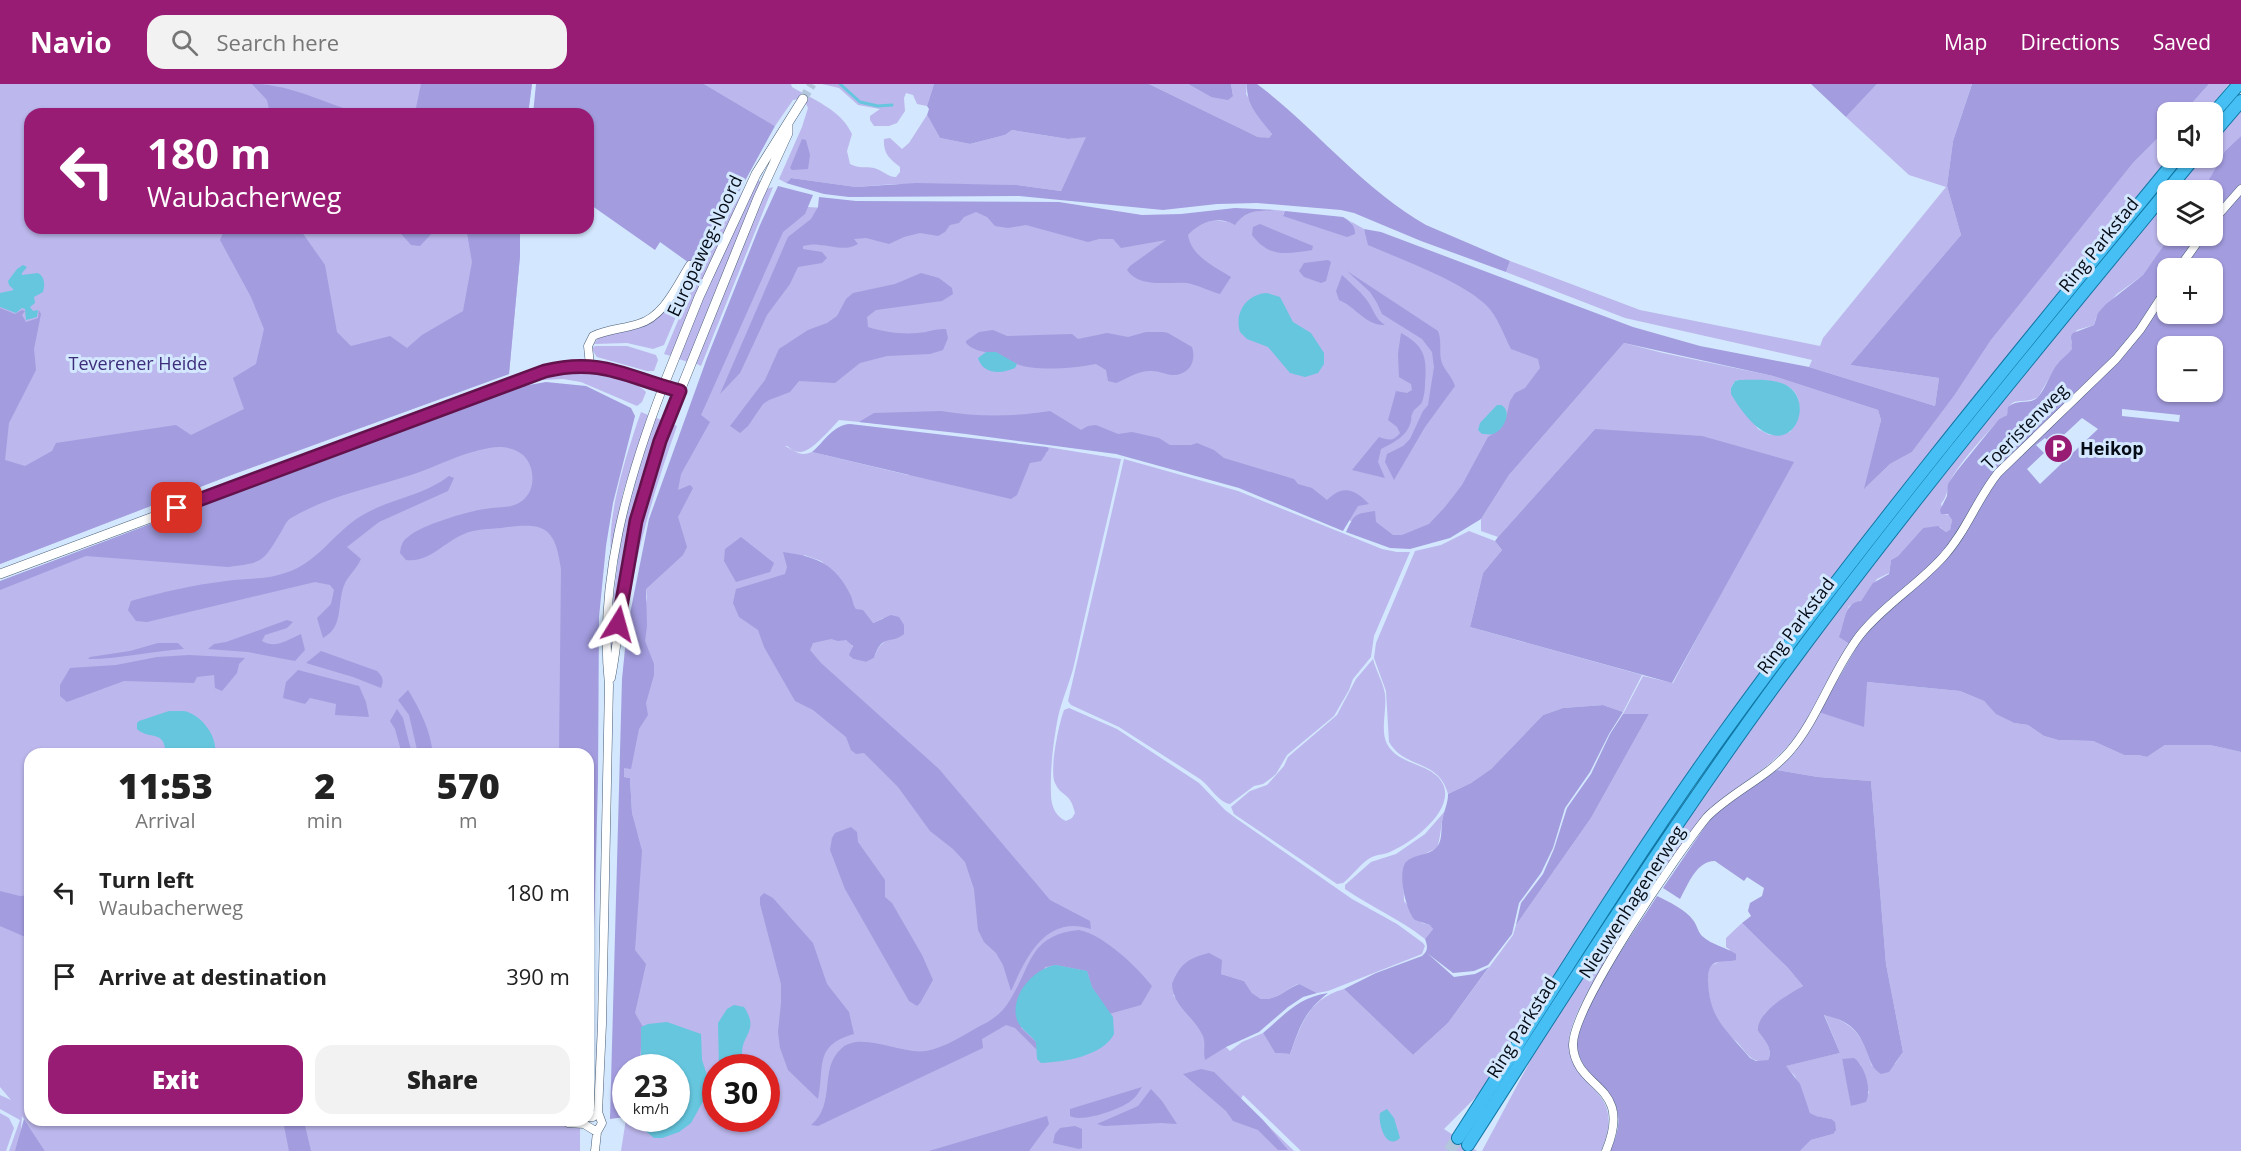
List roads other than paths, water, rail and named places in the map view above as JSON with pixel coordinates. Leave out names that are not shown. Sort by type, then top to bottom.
[{"type":"highway","points":[[2223,102],[2239,84]]},
{"type":"highway","points":[[2223,122],[2241,101]]},
{"type":"highway","name":"Ring Parkstad","points":[[2170,168],[1918,476],[1803,625],[1716,744],[1636,859],[1463,1142],[1704,783],[1797,655],[1948,459],[2186,168]]},
{"type":"street","name":"Europaweg-Noord","points":[[663,387],[699,297],[756,174],[802,99]]},
{"type":"street","name":"Europaweg-Noord","points":[[680,391],[758,198],[788,133],[788,125]]},
{"type":"street","points":[[2223,209],[2241,189]]},
{"type":"street","name":"Europaweg-Noord","points":[[590,365],[588,346],[593,336],[609,330],[637,325],[653,318],[690,265]]},
{"type":"street","name":"Toeristenweg","points":[[1819,704],[1840,664],[1862,633],[1942,557],[1965,527],[1983,494],[1998,473],[2116,359],[2140,330],[2157,304]]},
{"type":"street","points":[[0,574],[514,382],[563,366],[590,365],[615,369],[680,391],[660,441],[636,521],[609,685]]},
{"type":"street","points":[[595,1151],[597,1132],[602,1124],[598,1112],[609,685],[606,657],[608,610],[625,498],[643,438],[663,387]]},
{"type":"street","name":"Nieuwenhagenerweg","points":[[1606,1151],[1614,1125],[1612,1109],[1604,1093],[1578,1063],[1573,1048],[1587,1000],[1700,825],[1713,811],[1783,758],[1797,742],[1819,704]]},
{"type":"street","points":[[594,1115],[598,1112]]},
{"type":"street","points":[[589,1126],[597,1132]]},
{"type":"water","points":[[23,265],[27,267],[22,275],[38,273],[44,284],[43,292],[34,297],[35,303],[30,307],[33,311],[38,310],[37,317],[26,320],[25,309],[22,308],[16,313],[0,307],[0,293],[14,290],[8,281]]},
{"type":"water","points":[[1267,293],[1280,297],[1293,322],[1311,333],[1324,353],[1324,364],[1318,373],[1305,377],[1290,373],[1268,347],[1247,339],[1240,332],[1239,318],[1244,305],[1254,297]]},
{"type":"water","points":[[986,352],[996,352],[1017,364],[1015,368],[993,372],[980,364],[978,358]]},
{"type":"water","points":[[1735,381],[1772,381],[1789,387],[1797,397],[1800,409],[1797,421],[1790,431],[1780,436],[1766,433],[1749,420],[1731,394]]},
{"type":"water","points":[[1497,405],[1505,408],[1507,416],[1504,425],[1493,434],[1482,434],[1478,430],[1480,423]]},
{"type":"water","points":[[169,711],[191,713],[203,722],[211,734],[215,748],[165,748],[159,738],[137,729],[139,721]]},
{"type":"water","points":[[1056,965],[1087,971],[1092,987],[1113,1017],[1114,1034],[1109,1042],[1092,1053],[1061,1061],[1041,1063],[1037,1059],[1036,1042],[1021,1027],[1015,1011],[1020,993],[1032,977]]},
{"type":"water","points":[[734,1005],[744,1007],[748,1015],[750,1027],[742,1054],[719,1054],[718,1023],[727,1009]]},
{"type":"water","points":[[667,1022],[701,1034],[702,1103],[690,1124],[690,1054],[641,1054],[641,1027]]},
{"type":"water","points":[[1387,1109],[1394,1118],[1400,1138],[1395,1141],[1387,1139],[1380,1123],[1380,1113]]},
{"type":"water","points":[[647,1132],[679,1132],[662,1138],[654,1138]]},
{"type":"waterway","points":[[840,84],[860,102],[878,106],[892,105]]},
{"type":"tunnel","points":[[803,99],[812,84]]},
{"type":"tunnel","points":[[1449,1151],[1458,1138]]},
{"type":"place","name":"Heikop","points":[[2059,449]]},
{"type":"park label","name":"Teverener Heide","points":[[138,364]]}]
